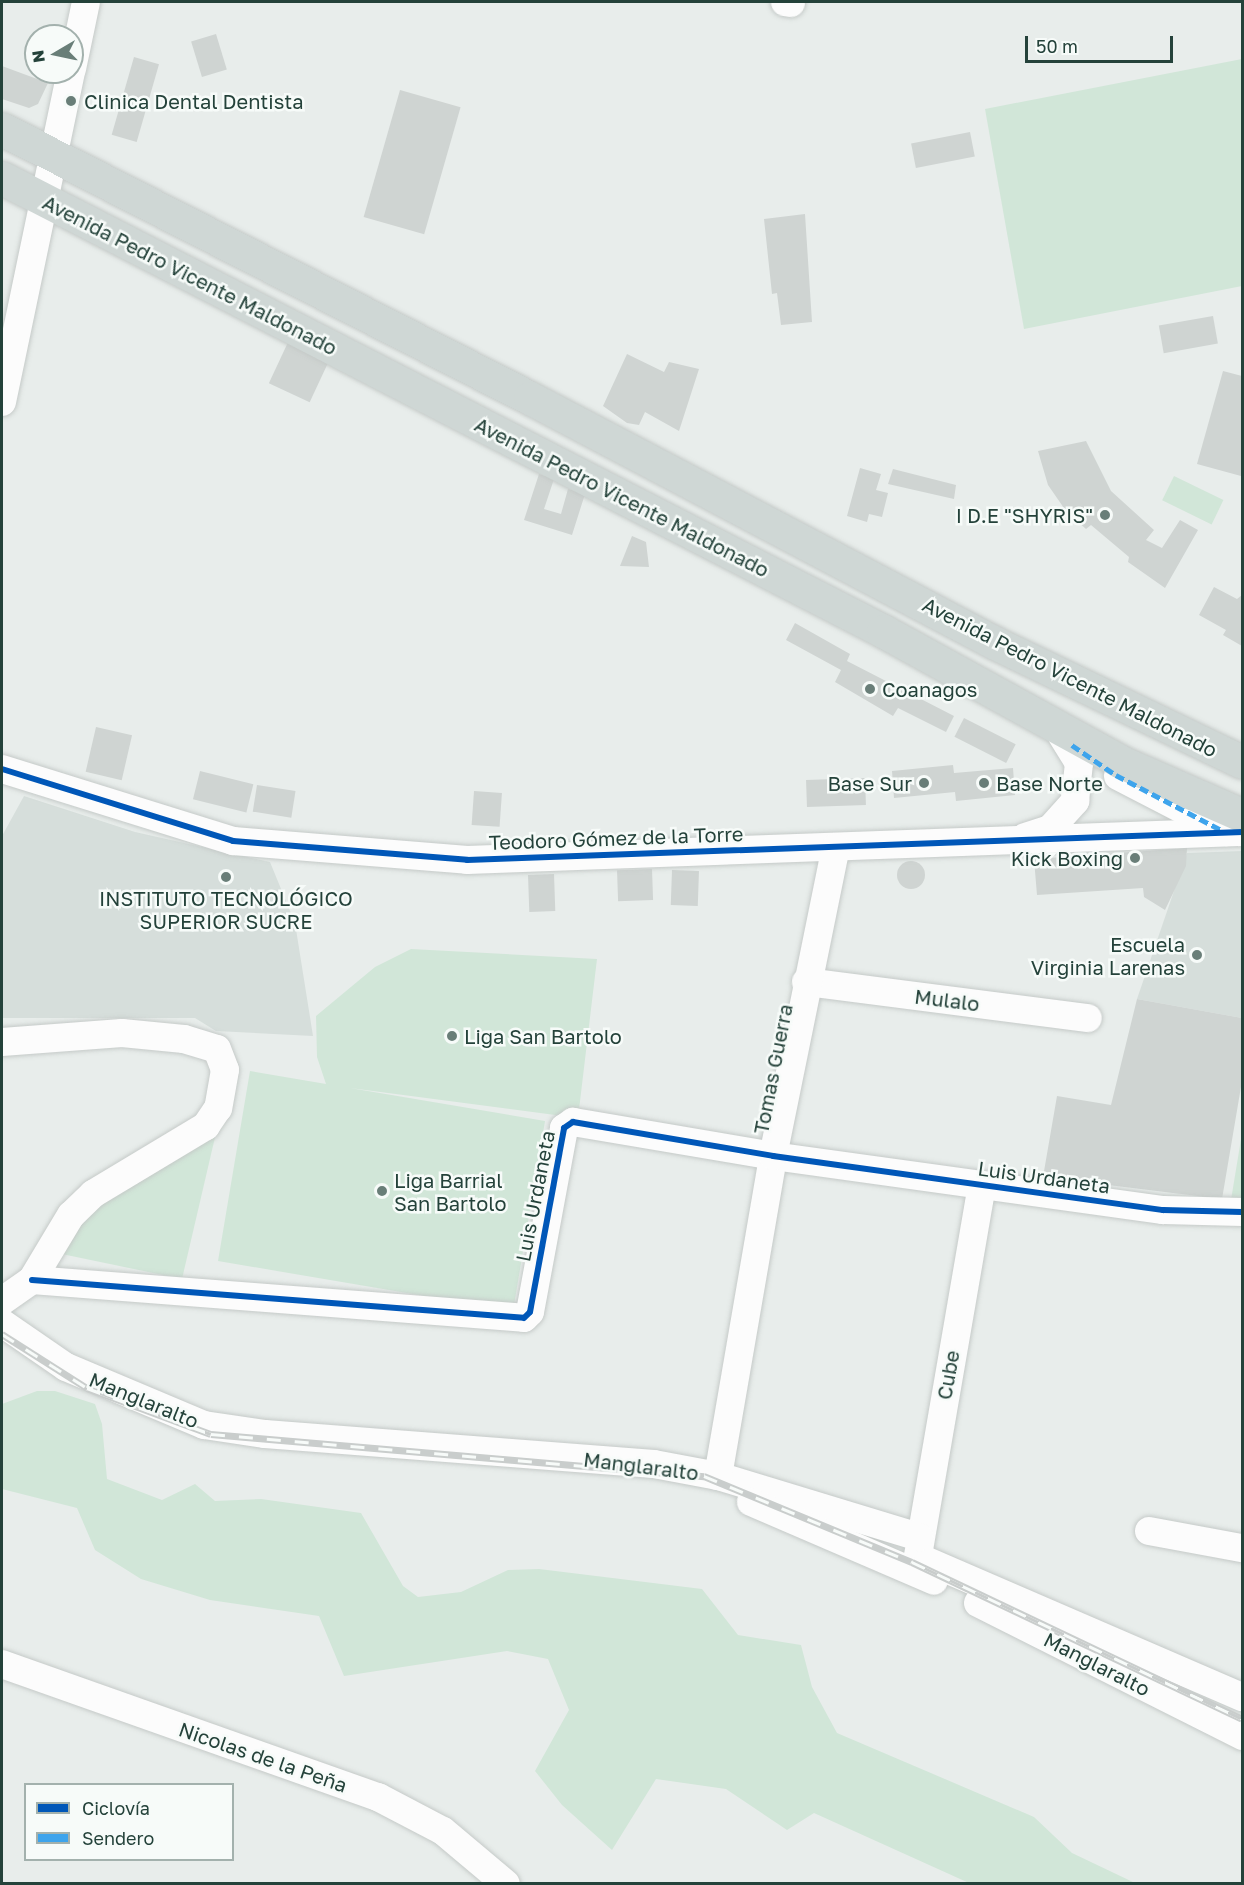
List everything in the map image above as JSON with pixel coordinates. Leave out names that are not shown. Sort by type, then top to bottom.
[{"type":"main road","name":"Avenida Pedro Vicente Maldonado","points":[[2,129],[530,398],[995,643],[1242,762]]},
{"type":"main road","name":"Avenida Pedro Vicente Maldonado","points":[[2,178],[883,631],[1065,738],[1164,783],[1237,826]]},
{"type":"street","points":[[82,24],[86,2]]},
{"type":"street","points":[[2,402],[69,84]]},
{"type":"street","name":"Teodoro Gómez de la Torre","points":[[1002,842],[1050,829],[1065,817],[1080,782],[1065,738]]},
{"type":"street","name":"Teodoro Gómez de la Torre","points":[[2,769],[233,841],[467,860],[1002,842],[1237,826]]},
{"type":"street","name":"Tomas Guerra","points":[[718,1476],[773,1156],[806,982],[836,847]]},
{"type":"street","name":"Mulalo","points":[[806,982],[1088,1018]]},
{"type":"street","points":[[2,1042],[122,1034],[184,1039],[217,1049],[225,1070],[218,1108],[206,1126],[83,1203],[32,1280],[2,1301]]},
{"type":"street","name":"Luis Urdaneta","points":[[32,1280],[524,1318],[530,1312],[568,1123],[773,1156],[1163,1210],[1242,1212]]},
{"type":"street","name":"Cube","points":[[921,1549],[982,1185]]},
{"type":"street","name":"Manglaralto","points":[[2,1323],[66,1367],[204,1425],[265,1434],[654,1464],[718,1476],[921,1549],[1242,1696]]},
{"type":"street","name":"Manglaralto","points":[[718,1476],[725,1489],[739,1497],[910,1568],[1242,1736]]},
{"type":"street","points":[[1149,1531],[1242,1548]]},
{"type":"street","name":"Nicolas de la Peña","points":[[2,1664],[378,1797],[443,1832],[506,1884]]},
{"type":"shaded area","points":[[24,796],[135,832],[270,862],[295,923],[313,1036],[216,1031],[195,1018],[2,1018],[2,836]]},
{"type":"shaded area","name":"Escuela Virginia Larenas","points":[[1242,851],[1242,1018],[1137,999],[1187,853]]},
{"type":"green space","points":[[1242,59],[1242,286],[1024,329],[985,109]]},
{"type":"green space","points":[[1174,476],[1223,500],[1212,524],[1162,500]]},
{"type":"green space","name":"Liga Barrial San Bartolo","points":[[411,949],[597,959],[578,1118],[350,1088],[545,1121],[513,1311],[218,1261],[250,1071],[326,1084],[317,1057],[316,1016],[375,967]]},
{"type":"green space","points":[[216,1133],[182,1279],[57,1253],[104,1198]]},
{"type":"green space","points":[[1242,1133],[1242,1197],[1231,1200]]},
{"type":"green space","points":[[37,1391],[55,1391],[95,1404],[102,1424],[107,1479],[162,1500],[195,1484],[215,1501],[261,1499],[361,1513],[403,1586],[418,1597],[461,1592],[508,1570],[539,1569],[702,1589],[738,1635],[801,1645],[812,1687],[837,1733],[1034,1817],[1072,1853],[1135,1883],[969,1883],[814,1813],[787,1830],[726,1789],[656,1779],[612,1850],[562,1805],[535,1771],[569,1710],[548,1659],[507,1651],[344,1676],[319,1616],[210,1600],[141,1579],[95,1550],[77,1508],[2,1489],[2,1404]]},
{"type":"building","points":[[216,34],[227,69],[202,77],[191,42]]},
{"type":"building","points":[[134,57],[159,64],[137,142],[112,135]]},
{"type":"building","points":[[2,66],[24,74],[24,84],[48,84],[38,104],[29,108],[2,99]]},
{"type":"building","points":[[400,90],[461,107],[424,234],[364,217]]},
{"type":"building","points":[[970,132],[975,157],[916,168],[911,143]]},
{"type":"building","points":[[805,214],[812,322],[781,325],[777,293],[772,294],[764,219]]},
{"type":"building","points":[[1213,316],[1218,344],[1164,353],[1159,326]]},
{"type":"building","points":[[290,338],[331,357],[310,402],[269,383]]},
{"type":"building","points":[[627,354],[664,372],[669,362],[699,369],[679,431],[645,412],[639,425],[627,423],[603,406]]},
{"type":"building","points":[[1223,371],[1242,376],[1241,476],[1197,464]]},
{"type":"building","name":"I D.E \"SHYRIS\"","points":[[1086,441],[1111,491],[1154,530],[1146,540],[1162,548],[1180,520],[1198,530],[1165,588],[1128,562],[1129,557],[1091,525],[1086,529],[1066,511],[1048,485],[1038,451]]},
{"type":"building","points":[[860,468],[881,474],[876,490],[888,493],[882,517],[869,514],[867,522],[847,516]]},
{"type":"building","points":[[893,469],[956,485],[954,499],[888,484]]},
{"type":"building","points":[[539,474],[554,479],[544,509],[561,514],[568,489],[585,494],[572,535],[524,520]]},
{"type":"building","points":[[632,536],[646,542],[649,567],[620,566]]},
{"type":"building","points":[[1214,587],[1237,599],[1242,595],[1242,646],[1223,635],[1226,630],[1199,615]]},
{"type":"building","points":[[795,623],[850,654],[847,661],[954,716],[946,732],[898,708],[893,716],[835,682],[841,670],[786,640]]},
{"type":"building","points":[[964,718],[1016,744],[1006,763],[954,737]]},
{"type":"building","points":[[96,727],[132,735],[122,780],[86,772]]},
{"type":"building","points":[[953,765],[954,773],[1013,768],[1015,795],[956,801],[955,792],[894,798],[892,771]]},
{"type":"building","points":[[200,771],[253,784],[246,812],[193,799]]},
{"type":"building","points":[[865,778],[866,805],[807,807],[806,780]]},
{"type":"building","points":[[257,785],[296,791],[291,818],[253,812]]},
{"type":"building","points":[[474,791],[502,793],[500,827],[472,825]]},
{"type":"building","points":[[1187,848],[1186,866],[1165,910],[1144,897],[1143,888],[1037,895],[1034,859]]},
{"type":"building","points":[[911,861],[921,865],[925,875],[921,885],[911,889],[901,885],[897,875],[901,865]]},
{"type":"building","points":[[652,869],[653,900],[618,901],[617,870]]},
{"type":"building","points":[[672,870],[699,871],[698,906],[671,905]]},
{"type":"building","points":[[554,874],[555,911],[529,912],[528,875]]},
{"type":"building","points":[[1137,999],[1242,1018],[1242,1081],[1222,1199],[1043,1177],[1057,1096],[1111,1105]]},
{"type":"railway","points":[[2,1334],[87,1388],[211,1434],[704,1476],[912,1562],[1242,1719]]},
{"type":"marked path","points":[[1072,745],[1116,775],[1223,831]]},
{"type":"cycle path","points":[[2,769],[233,841],[467,860],[1242,832]]},
{"type":"cycle path","points":[[32,1280],[524,1318],[530,1312],[564,1128],[573,1122],[773,1156],[1163,1210],[1242,1212]]},
{"type":"place","name":"Clinica Dental Dentista","points":[[71,101]]},
{"type":"place","name":"I D.E \"SHYRIS\"","points":[[1105,515]]},
{"type":"place","name":"Coanagos","points":[[870,689]]},
{"type":"place","name":"Base Sur","points":[[924,783]]},
{"type":"place","name":"Base Norte","points":[[984,783]]},
{"type":"place","name":"Kick Boxing","points":[[1135,858]]},
{"type":"place","name":"INSTITUTO TECNOLÓGICO SUPERIOR SUCRE","points":[[226,877]]},
{"type":"place","name":"Escuela Virginia Larenas","points":[[1197,955]]},
{"type":"place","name":"Liga San Bartolo","points":[[452,1036]]},
{"type":"place","name":"Liga Barrial San Bartolo","points":[[382,1191]]}]
